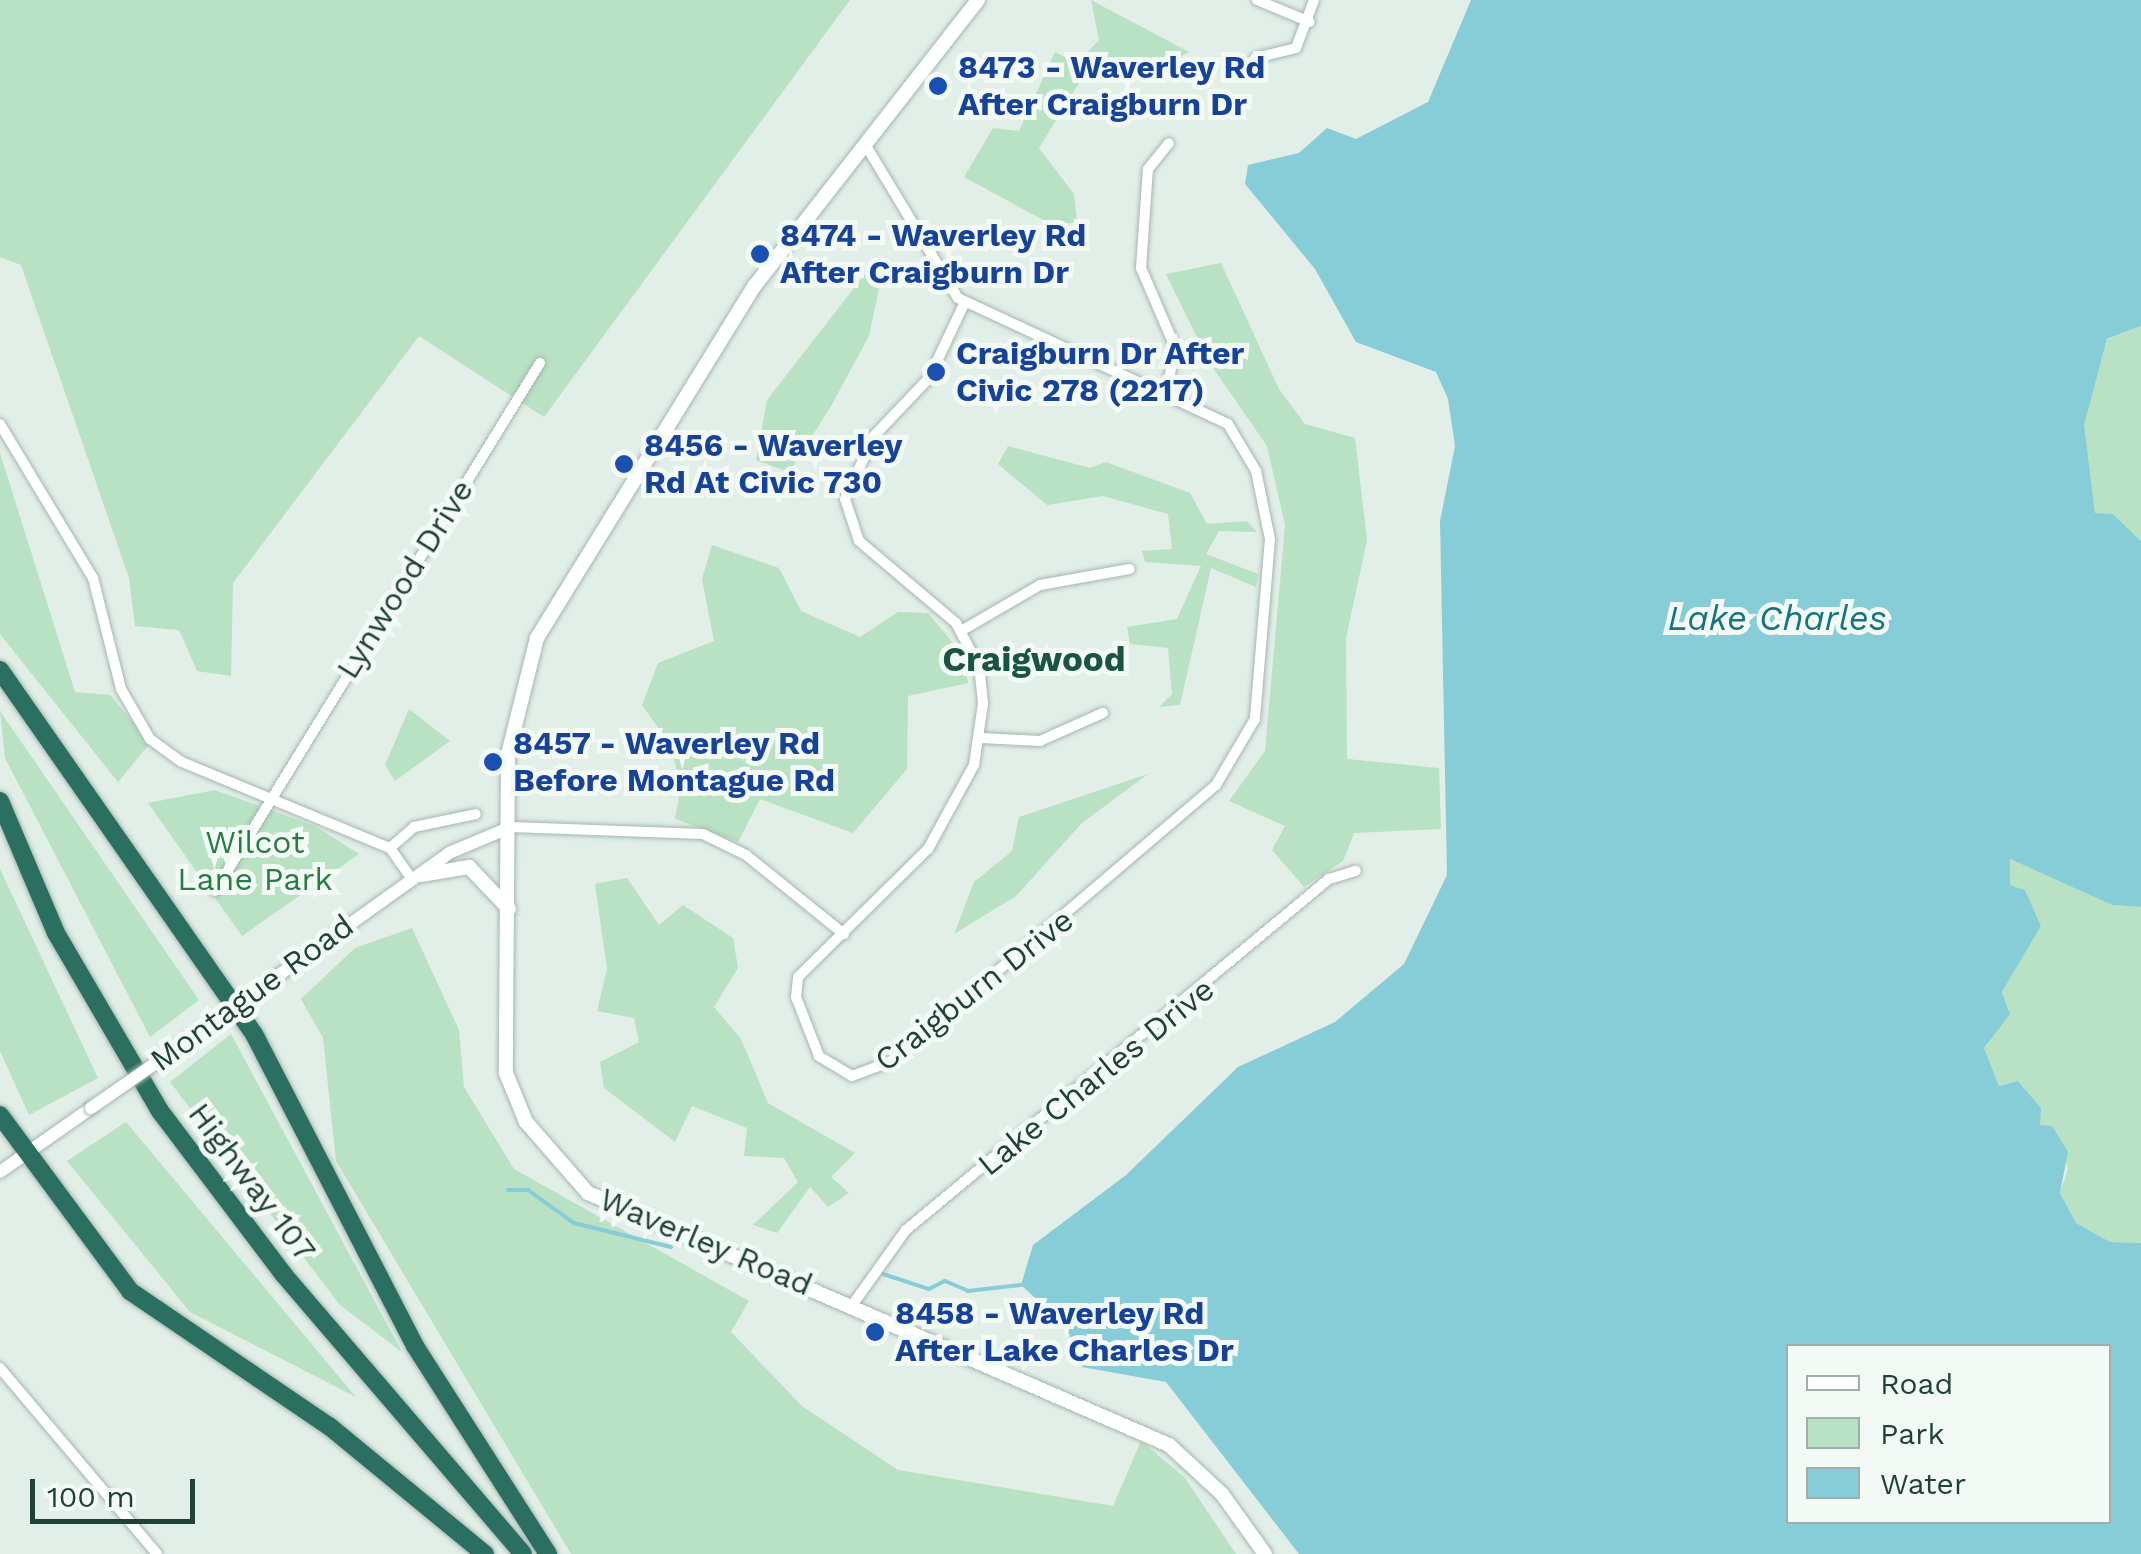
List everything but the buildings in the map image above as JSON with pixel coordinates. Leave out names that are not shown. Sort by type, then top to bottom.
[{"type":"highway","points":[[0,670],[233,1006],[328,1166],[414,1346],[548,1554]]},
{"type":"highway","name":"Highway 107","points":[[0,802],[56,933],[160,1111],[284,1275],[523,1554]]},
{"type":"highway","points":[[0,1115],[26,1154],[157,1315],[328,1426],[486,1554]]},
{"type":"main road","name":"Waverley Road","points":[[978,0],[868,149],[755,285],[550,610],[512,724],[512,916],[501,1034],[526,1122],[588,1193],[853,1304],[997,1376],[1169,1445],[1265,1554]]},
{"type":"main road","points":[[416,877],[469,867],[498,887],[512,916]]},
{"type":"street","points":[[1257,0],[1310,22]]},
{"type":"street","points":[[1255,58],[1290,52],[1310,22],[1314,0]]},
{"type":"street","points":[[1166,390],[1175,347],[1141,268],[1148,169],[1169,143]]},
{"type":"street","name":"Craigburn Drive","points":[[868,149],[942,281],[964,302],[1166,390],[1228,424],[1267,505],[1262,683],[1246,740],[1178,826],[892,1061],[852,1076],[819,1056],[796,997],[802,968],[844,934],[928,849],[981,738],[979,667],[961,631],[859,542],[844,499],[874,436],[929,378],[964,302]]},
{"type":"street","name":"Lynwood Drive","points":[[214,891],[268,794],[540,363]]},
{"type":"street","points":[[0,424],[93,578],[139,725],[172,756],[390,848],[416,877]]},
{"type":"street","points":[[961,631],[1040,585],[1130,569]]},
{"type":"street","points":[[981,738],[1040,741],[1103,713]]},
{"type":"street","points":[[390,848],[414,827],[476,814]]},
{"type":"street","points":[[511,827],[703,834],[746,855],[844,934]]},
{"type":"street","name":"Montague Road","points":[[0,1172],[458,846],[511,827]]},
{"type":"street","name":"Lake Charles Drive","points":[[853,1304],[906,1230],[1333,876],[1356,871]]},
{"type":"street","points":[[0,1368],[156,1554]]},
{"type":"green space","points":[[0,0],[850,0],[544,417],[419,336],[233,583],[231,676],[197,671],[179,630],[135,626],[129,578],[21,265],[0,257]]},
{"type":"green space","points":[[1091,0],[1189,52],[1136,80],[1087,70],[1039,148],[1074,194],[1077,223],[1049,223],[964,177],[993,128],[1019,131],[1055,52],[1077,63],[1099,40]]},
{"type":"green space","points":[[875,261],[883,269],[869,336],[830,408],[789,472],[756,460],[767,400]]},
{"type":"green space","points":[[1221,263],[1279,389],[1305,424],[1355,438],[1367,540],[1346,638],[1347,759],[1439,768],[1441,829],[1354,833],[1343,861],[1304,887],[1272,850],[1285,826],[1229,801],[1265,751],[1285,525],[1267,446],[1209,362],[1166,274]]},
{"type":"green space","points":[[2141,326],[2141,541],[2113,514],[2095,513],[2083,425],[2107,340]]},
{"type":"green space","points":[[1008,446],[1090,468],[1106,462],[1190,493],[1207,524],[1247,521],[1257,532],[1219,531],[1206,554],[1258,574],[1256,587],[1211,568],[1180,705],[1159,707],[1172,694],[1168,648],[1130,644],[1127,627],[1177,619],[1201,566],[1145,562],[1142,551],[1172,549],[1168,514],[1103,496],[1047,505],[998,464]]},
{"type":"green space","points":[[0,453],[75,692],[110,695],[150,743],[118,782],[0,634]]},
{"type":"green space","points":[[712,545],[779,568],[801,611],[860,637],[898,612],[928,613],[963,655],[968,683],[908,696],[907,769],[853,833],[760,799],[738,842],[675,819],[681,785],[670,744],[642,705],[658,663],[714,641],[702,579]]},
{"type":"green space","points":[[409,709],[450,741],[395,781],[385,765]]},
{"type":"green space","points":[[0,711],[199,1000],[150,1037],[5,758]]},
{"type":"green space","points":[[1148,774],[1082,823],[1016,896],[954,934],[974,882],[1012,851],[1019,817]]},
{"type":"green space","name":"Wilcot Lane Park","points":[[215,790],[315,826],[359,854],[242,936],[148,803]]},
{"type":"green space","points":[[2010,859],[2112,905],[2141,907],[2141,1243],[2110,1242],[2076,1223],[2060,1193],[2068,1169],[2061,1142],[2039,1125],[2041,1108],[2018,1081],[1999,1086],[1984,1049],[2009,1010],[2002,992],[2041,926],[2025,890],[2010,885]]},
{"type":"green space","points":[[0,869],[98,1078],[29,1115],[0,1051]]},
{"type":"green space","points":[[627,878],[659,925],[683,905],[733,938],[738,968],[714,1007],[741,1039],[768,1103],[855,1153],[831,1177],[849,1193],[828,1207],[810,1187],[777,1233],[753,1225],[798,1182],[784,1158],[744,1156],[747,1128],[692,1106],[675,1142],[604,1088],[600,1062],[639,1042],[634,1018],[597,1011],[607,969],[595,884]]},
{"type":"green space","points":[[412,928],[459,1030],[464,1087],[514,1169],[749,1301],[731,1332],[802,1406],[898,1470],[1113,1506],[1141,1441],[1185,1478],[1236,1554],[571,1554],[336,1161],[323,1038],[301,999],[355,948]]},
{"type":"green space","points":[[231,1034],[402,1352],[340,1305],[170,1082]]},
{"type":"green space","points":[[126,1122],[356,1397],[190,1312],[67,1161]]},
{"type":"water","name":"Lake Charles","points":[[1471,0],[2141,0],[2141,326],[2107,339],[2084,425],[2095,513],[2113,514],[2141,541],[2141,907],[2112,905],[2010,859],[2010,885],[2025,890],[2041,926],[2002,992],[2010,1014],[1984,1048],[1999,1086],[2018,1081],[2041,1108],[2040,1125],[2052,1126],[2068,1152],[2060,1193],[2076,1223],[2110,1242],[2141,1243],[2141,1554],[1299,1554],[1166,1382],[1082,1367],[1066,1326],[1021,1285],[1033,1245],[1126,1175],[1238,1067],[1335,1022],[1404,964],[1447,875],[1440,521],[1455,446],[1448,399],[1436,372],[1356,342],[1315,269],[1245,184],[1248,165],[1299,153],[1327,128],[1356,139],[1428,102]]},
{"type":"waterway","points":[[508,1190],[528,1190],[574,1223],[671,1247]]},
{"type":"waterway","points":[[883,1274],[929,1289],[945,1281],[968,1291],[1021,1285]]},
{"type":"place","name":"8473 - Waverley Rd After Craigburn Dr","points":[[938,86]]},
{"type":"place","name":"8474 - Waverley Rd After Craigburn Dr","points":[[760,254]]},
{"type":"place","name":"Craigburn Dr After Civic 278 (2217)","points":[[936,372]]},
{"type":"place","name":"8456 - Waverley Rd At Civic 730","points":[[624,464]]},
{"type":"place","name":"8457 - Waverley Rd Before Montague Rd","points":[[493,762]]},
{"type":"place","name":"8458 - Waverley Rd After Lake Charles Dr","points":[[875,1332]]},
{"type":"district","name":"Craigwood","points":[[1034,659]]}]
